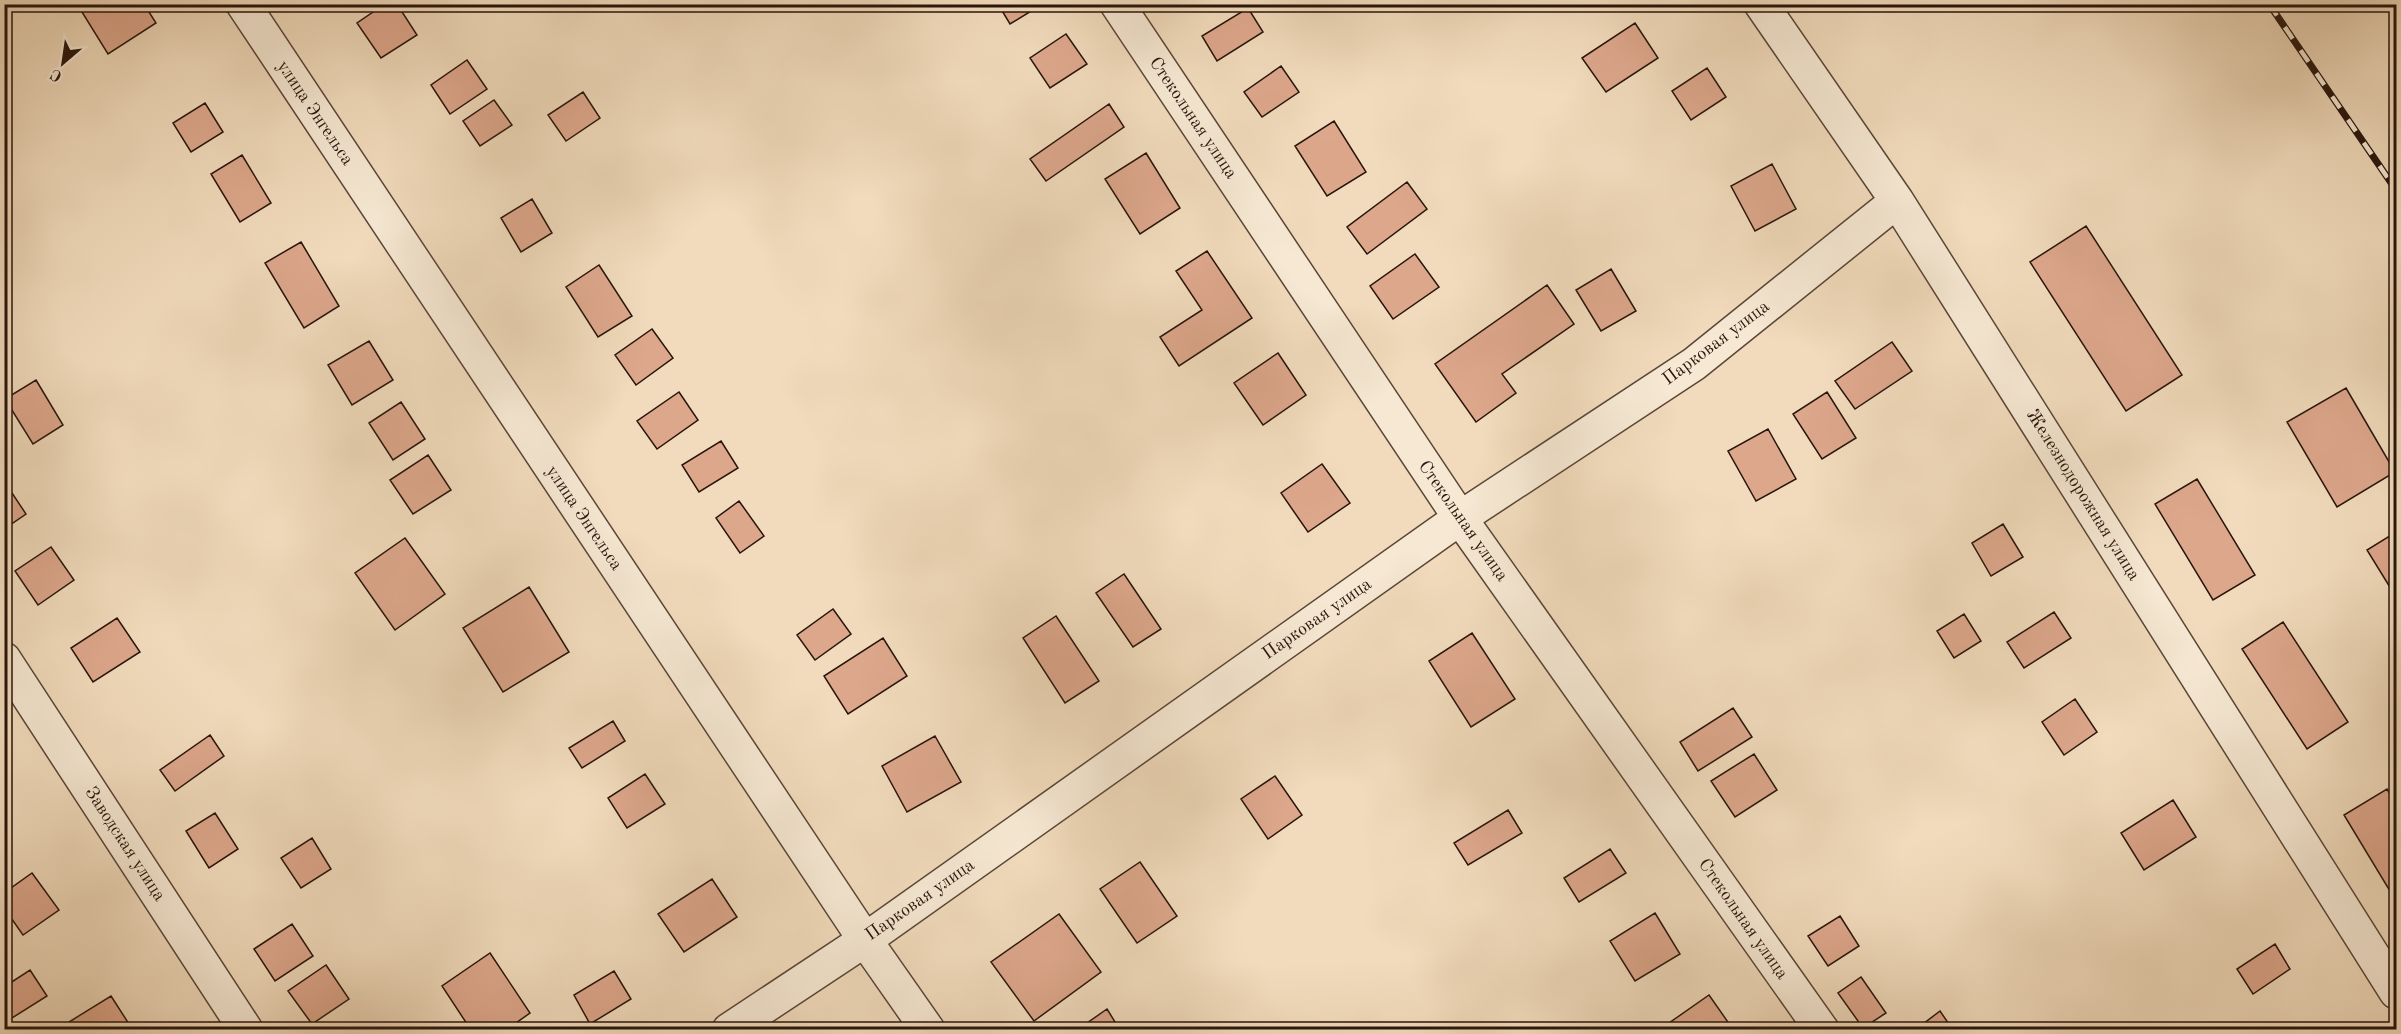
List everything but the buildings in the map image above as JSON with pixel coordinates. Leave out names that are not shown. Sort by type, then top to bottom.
[{"type":"street","name":"улица Энгельса","points":[[243,4],[865,940],[928,1029]]},
{"type":"street","name":"Стекольная улица","points":[[1117,4],[1460,518],[1822,1029]]},
{"type":"street","name":"Железнодорожная улица","points":[[1761,4],[1897,201],[2397,992]]},
{"type":"street","name":"Парковая улица","points":[[729,1029],[865,940],[1460,518],[1694,364],[1897,201]]},
{"type":"street","name":"Заводская улица","points":[[4,659],[246,1029]]},
{"type":"railway","points":[[2269,4],[2396,190]]}]
